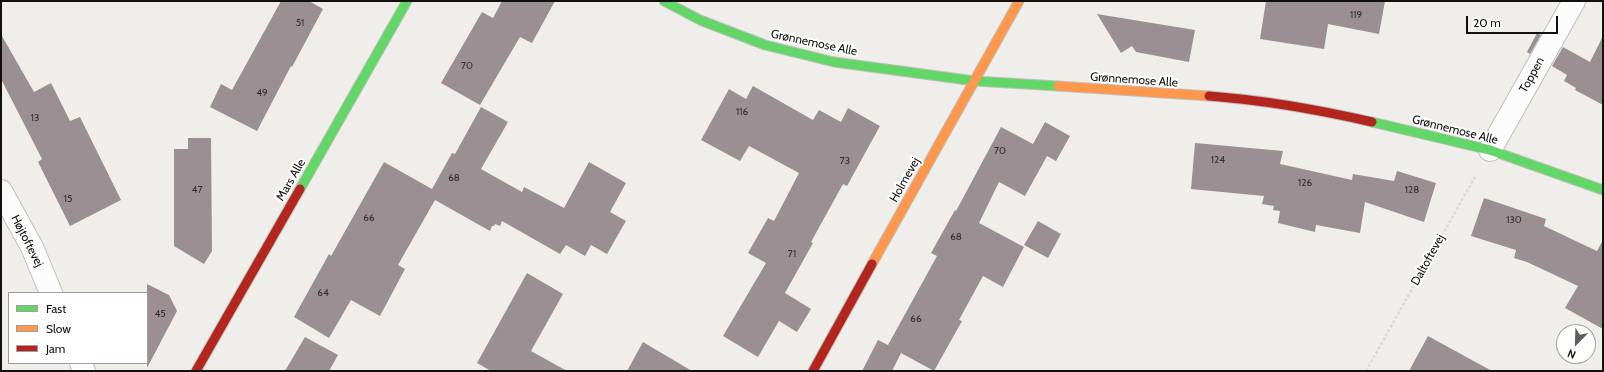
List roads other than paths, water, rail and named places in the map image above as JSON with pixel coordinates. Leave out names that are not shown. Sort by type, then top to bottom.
[{"type":"street","name":"Mars Alle","points":[[196,371],[407,1]]},
{"type":"street","name":"Grønnemose Alle","points":[[664,1],[700,20],[765,45],[834,62],[975,81],[1233,98],[1343,115],[1490,150],[1603,190]]},
{"type":"street","name":"Holmevej","points":[[813,371],[1019,1]]},
{"type":"street","name":"Toppen","points":[[1490,150],[1574,1]]},
{"type":"street","name":"Højtoftevej","points":[[1,191],[32,246],[51,292]]}]
